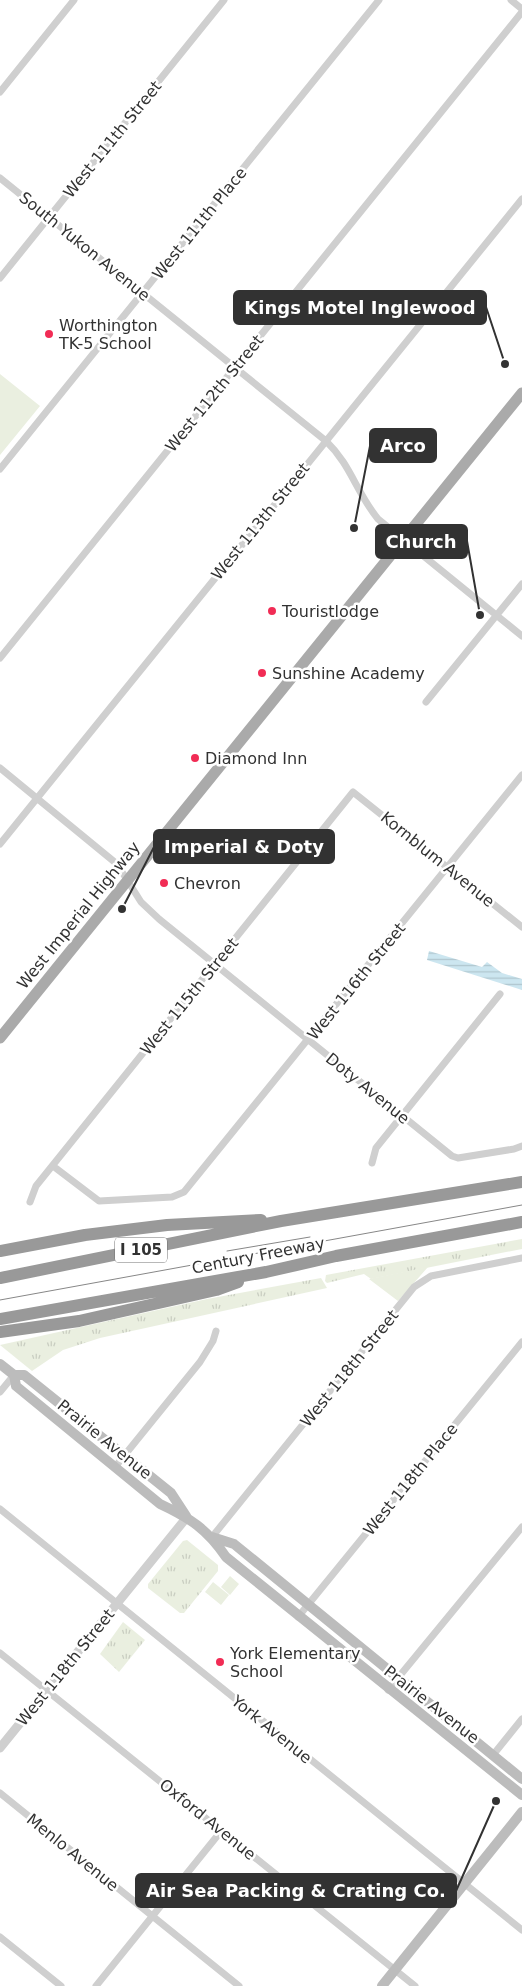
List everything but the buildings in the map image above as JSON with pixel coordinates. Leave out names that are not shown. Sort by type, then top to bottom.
[{"type":"highway","name":"Century Freeway","points":[[0,1278],[281,1221],[522,1182]]},
{"type":"highway","points":[[0,1251],[85,1235],[166,1225],[248,1219],[281,1221]]},
{"type":"highway","name":"Century Freeway","points":[[0,1319],[266,1272],[336,1256],[522,1222]]},
{"type":"highway","points":[[0,1332],[79,1321],[216,1290],[266,1272]]},
{"type":"main road","name":"West Imperial Highway","points":[[0,1038],[522,393]]},
{"type":"main road","name":"Prairie Avenue","points":[[0,1364],[14,1375],[24,1375],[171,1493],[187,1517]]},
{"type":"main road","name":"Prairie Avenue","points":[[14,1375],[16,1386],[160,1504],[187,1517],[212,1536],[234,1544],[522,1779]]},
{"type":"main road","name":"Prairie Avenue","points":[[212,1536],[226,1558],[388,1690],[522,1795]]},
{"type":"main road","points":[[382,1986],[522,1812]]},
{"type":"street","points":[[0,92],[74,0]]},
{"type":"street","name":"West 111th Street","points":[[0,278],[224,0]]},
{"type":"street","name":"West 111th Place","points":[[0,469],[379,0]]},
{"type":"street","points":[[511,0],[522,10]]},
{"type":"street","name":"West 112th Street","points":[[0,658],[522,10]]},
{"type":"street","name":"South Yukon Avenue","points":[[0,178],[326,441],[341,456],[366,504],[378,519],[522,636]]},
{"type":"street","name":"West 113th Street","points":[[0,844],[522,199]]},
{"type":"street","points":[[426,702],[522,584]]},
{"type":"street","name":"Doty Avenue","points":[[0,768],[117,864],[141,902],[159,919],[452,1156],[458,1158],[522,1146]]},
{"type":"street","name":"West 116th Street","points":[[53,1166],[99,1201],[172,1197],[189,1188],[522,775]]},
{"type":"street","name":"Kornblum Avenue","points":[[353,792],[522,927]]},
{"type":"street","name":"West 115th Street","points":[[30,1202],[36,1186],[353,792]]},
{"type":"street","points":[[372,1163],[376,1148],[401,1114],[500,994]]},
{"type":"street","name":"West 118th Street","points":[[212,1536],[414,1287],[431,1276],[522,1258]]},
{"type":"street","points":[[115,1467],[200,1362],[213,1341],[216,1331]]},
{"type":"street","name":"West 118th Place","points":[[298,1617],[522,1342]]},
{"type":"street","points":[[0,1392],[14,1375]]},
{"type":"street","name":"York Avenue","points":[[0,1509],[522,1930]]},
{"type":"street","name":"West 118th Street","points":[[0,1748],[187,1517]]},
{"type":"street","points":[[388,1690],[522,1527]]},
{"type":"street","name":"Oxford Avenue","points":[[0,1653],[416,1986]]},
{"type":"street","points":[[493,1755],[522,1719]]},
{"type":"street","name":"Menlo Avenue","points":[[0,1793],[239,1986]]},
{"type":"street","points":[[96,1986],[222,1830]]},
{"type":"street","points":[[0,1937],[61,1986]]},
{"type":"green space","points":[[0,374],[40,406],[0,455]]},
{"type":"green space","points":[[522,1239],[522,1249],[371,1279],[364,1274],[327,1283],[325,1281],[326,1275]]},
{"type":"green space","points":[[428,1267],[398,1301],[369,1279]]},
{"type":"green space","points":[[321,1278],[327,1288],[100,1338],[63,1350],[32,1371],[0,1345],[207,1299]]},
{"type":"green space","points":[[187,1540],[218,1565],[218,1571],[184,1613],[180,1613],[148,1588],[148,1584],[183,1541]]},
{"type":"green space","points":[[230,1576],[239,1584],[230,1595],[221,1587]]},
{"type":"green space","points":[[213,1582],[229,1595],[221,1605],[205,1592]]},
{"type":"green space","points":[[123,1622],[145,1640],[119,1672],[100,1654]]},
{"type":"water","points":[[429,951],[482,967],[487,962],[502,973],[522,979],[522,990],[427,960]]},
{"type":"tram line","points":[[0,1300],[522,1205]]},
{"type":"tram line","points":[[227,1251],[310,1237]]},
{"type":"place","name":"Worthington TK-5 School","points":[[49,334]]},
{"type":"place","name":"Kings Motel Inglewood","points":[[505,364]]},
{"type":"place","name":"Arco","points":[[354,528]]},
{"type":"place","name":"Touristlodge","points":[[272,611]]},
{"type":"place","name":"Church","points":[[480,615]]},
{"type":"place","name":"Sunshine Academy","points":[[262,673]]},
{"type":"place","name":"Diamond Inn","points":[[195,758]]},
{"type":"place","name":"Chevron","points":[[164,883]]},
{"type":"place","name":"Imperial & Doty","points":[[122,909]]},
{"type":"place","name":"York Elementary School","points":[[220,1662]]},
{"type":"place","name":"Air Sea Packing & Crating Co.","points":[[496,1801]]}]
